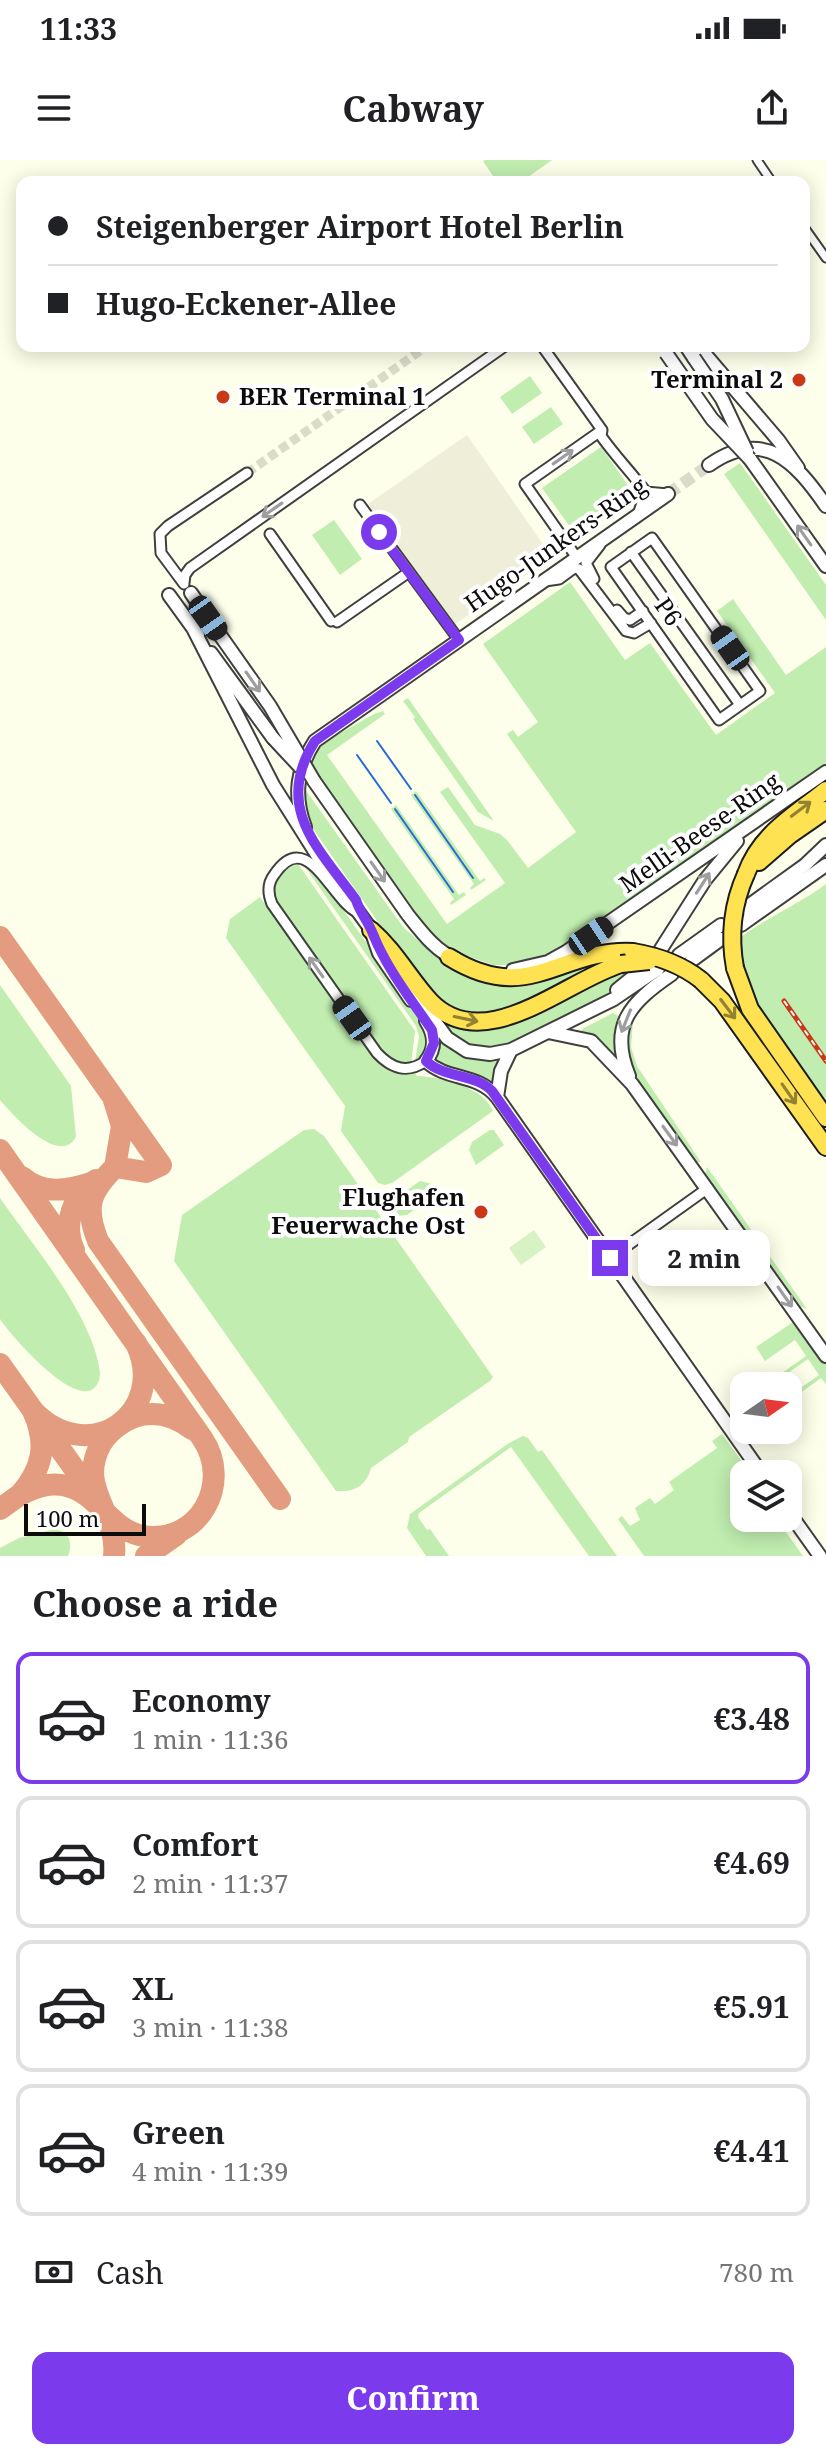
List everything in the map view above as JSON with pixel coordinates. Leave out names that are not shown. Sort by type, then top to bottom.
[{"type":"highway","points":[[826,790],[770,836],[755,853],[738,895],[732,923],[735,968],[744,996],[826,1118]]},
{"type":"highway","points":[[746,874],[768,852],[826,810]]},
{"type":"highway","points":[[371,930],[389,945],[430,1001],[453,1016],[478,1023],[514,1015],[627,958]]},
{"type":"highway","points":[[449,957],[482,974],[516,978],[602,954],[671,962],[701,980],[722,1001],[826,1147]]},
{"type":"street","points":[[810,235],[826,258]]},
{"type":"street","points":[[187,588],[185,575],[190,568],[496,352]]},
{"type":"street","points":[[546,352],[602,430],[601,436],[623,467],[632,471],[646,492]]},
{"type":"street","points":[[664,352],[712,419],[750,459],[826,566]]},
{"type":"street","points":[[690,352],[722,399],[750,459]]},
{"type":"street","points":[[703,352],[826,506]]},
{"type":"street","points":[[577,558],[525,484],[602,430]]},
{"type":"street","points":[[709,465],[731,452],[756,448],[780,455],[798,468]]},
{"type":"street","name":"Melli-Beese-Ring","points":[[247,473],[168,526],[160,534],[161,553],[278,718],[314,781],[408,915],[424,935],[449,957],[499,970],[517,970],[548,962],[826,772]]},
{"type":"street","points":[[646,492],[668,494]]},
{"type":"street","points":[[637,517],[646,492]]},
{"type":"street","name":"Hugo-Junkers-Ring","points":[[360,913],[356,900],[307,831],[301,817],[297,782],[304,760],[315,741],[668,494]]},
{"type":"street","points":[[360,505],[459,640]]},
{"type":"street","points":[[270,534],[334,622],[409,572]]},
{"type":"street","name":"P6","points":[[652,538],[760,691],[719,720],[643,611],[611,567],[652,538]]},
{"type":"street","points":[[604,539],[587,559],[590,573],[624,618],[633,619],[643,611]]},
{"type":"street","name":"P6","points":[[631,552],[740,705]]},
{"type":"street","points":[[543,582],[559,579],[574,568],[579,569],[626,631],[634,633],[651,623]]},
{"type":"street","name":"Melli-Beese-Ring","points":[[169,595],[273,738],[314,781]]},
{"type":"street","name":"Hugo-Junkers-Ring","points":[[193,628],[273,785],[319,858],[447,1038],[458,1046],[478,1054],[511,1050],[614,999],[671,962]]},
{"type":"street","points":[[632,1084],[621,1055],[624,1022],[636,1001],[671,962],[721,858],[766,814]]},
{"type":"street","points":[[744,909],[805,865],[826,845]]},
{"type":"street","name":"Hugo-Junkers-Ring","points":[[360,913],[347,908],[307,859],[298,858],[287,863],[271,879],[268,892],[272,904],[377,1053],[402,1069],[426,1061]]},
{"type":"street","points":[[741,925],[826,865]]},
{"type":"street","points":[[371,930],[379,953],[432,1030],[434,1043],[426,1061],[438,1070],[481,1082],[497,1097],[752,1460]]},
{"type":"street","points":[[671,962],[721,932]]},
{"type":"street","points":[[563,1024],[609,996],[644,968]]},
{"type":"street","points":[[548,1032],[591,1041],[632,1084],[826,1356]]},
{"type":"street","points":[[497,1097],[501,1071],[511,1050]]},
{"type":"street","points":[[610,1258],[708,1188]]},
{"type":"street","points":[[802,1531],[820,1556]]},
{"type":"green space","points":[[552,160],[529,176],[493,176],[483,161]]},
{"type":"green space","points":[[530,376],[542,393],[512,414],[500,397]]},
{"type":"green space","points":[[551,407],[563,424],[534,444],[522,427]]},
{"type":"green space","points":[[601,447],[636,497],[578,538],[542,488]]},
{"type":"green space","points":[[740,463],[826,585],[826,620],[724,474]]},
{"type":"green space","points":[[334,520],[362,559],[340,575],[312,535]]},
{"type":"green space","points":[[570,582],[625,660],[650,643],[716,735],[775,693],[717,611],[733,599],[786,675],[826,647],[826,766],[548,958],[519,965],[493,965],[456,952],[425,925],[310,763],[323,743],[383,711],[385,714],[327,755],[447,924],[505,883],[440,792],[448,787],[475,825],[500,834],[528,868],[576,832],[507,734],[513,730],[518,737],[538,722],[483,644]]},
{"type":"green space","points":[[408,698],[494,821],[478,812],[413,719],[415,717],[403,701]]},
{"type":"green space","points":[[302,785],[403,927],[448,963],[483,978],[616,957],[519,1008],[491,1017],[455,1012],[422,985],[311,826],[306,816]]},
{"type":"green space","points":[[416,791],[480,881],[486,880],[471,890],[474,884],[411,795]]},
{"type":"green space","points":[[396,805],[459,895],[464,892],[466,895],[451,905],[454,899],[391,809]]},
{"type":"green space","points":[[298,864],[415,1031],[411,1064],[397,1063],[379,1049],[274,899],[278,876]]},
{"type":"green space","points":[[303,864],[322,880],[425,1025],[430,1043],[415,1063],[419,1036],[416,1026]]},
{"type":"green space","points":[[826,884],[826,1105],[760,1012],[744,974],[742,936]]},
{"type":"green space","points":[[260,897],[376,1059],[394,1071],[414,1072],[417,1076],[461,1085],[481,1096],[493,1111],[392,1183],[378,1183],[341,1131],[345,1106],[226,938],[230,919]]},
{"type":"green space","points":[[635,968],[613,990],[592,1003],[499,1049],[478,1049],[457,1041],[430,1007],[462,1024]]},
{"type":"green space","points":[[0,985],[71,1086],[76,1137],[68,1145],[59,1146],[36,1135],[0,1100]]},
{"type":"green space","points":[[613,1013],[621,1017],[615,1039],[616,1054],[581,1033],[582,1029]]},
{"type":"green space","points":[[629,1021],[633,1022],[631,1047],[637,1066],[701,1162],[695,1162],[630,1068],[625,1049]]},
{"type":"green space","points":[[441,1039],[501,1058],[495,1082],[442,1067],[435,1058]]},
{"type":"green space","points":[[314,1129],[324,1136],[493,1377],[371,1468],[359,1487],[343,1491],[336,1491],[174,1261],[182,1215],[304,1130]]},
{"type":"green space","points":[[494,1130],[504,1145],[476,1165],[469,1150],[472,1142]]},
{"type":"green space","points":[[707,1167],[807,1309],[796,1305],[705,1175]]},
{"type":"green space","points":[[420,1181],[432,1184],[439,1192],[407,1215],[396,1216],[393,1200]]},
{"type":"green space","points":[[0,1198],[60,1282],[86,1328],[100,1373],[93,1389],[83,1391],[57,1378],[16,1340],[0,1319]]},
{"type":"green space","points":[[534,1230],[546,1247],[521,1265],[509,1248]]},
{"type":"green space","points":[[796,1320],[826,1361],[826,1384],[821,1378],[802,1392],[802,1387],[819,1375],[808,1359],[789,1372],[783,1372],[806,1356],[795,1340],[765,1361],[756,1347]]},
{"type":"green space","points":[[722,1434],[741,1460],[730,1460],[730,1532],[786,1532],[803,1556],[644,1556],[618,1519],[622,1516],[630,1526],[640,1520],[635,1508],[650,1498],[655,1504],[674,1490],[669,1482],[717,1448],[712,1441]]},
{"type":"green space","points":[[523,1436],[538,1452],[542,1450],[617,1556],[589,1556],[511,1447],[419,1513],[418,1517],[427,1530],[430,1529],[449,1556],[426,1556],[407,1528],[410,1514]]},
{"type":"green space","points":[[55,1529],[69,1539],[68,1556],[0,1556],[0,1548],[19,1538]]},
{"type":"shaded area","points":[[467,435],[552,557],[454,625],[368,504]]},
{"type":"waterway","points":[[377,741],[411,789]]},
{"type":"waterway","points":[[357,755],[391,803]]},
{"type":"waterway","points":[[415,795],[473,878]]},
{"type":"waterway","points":[[395,809],[453,892]]},
{"type":"taxiway","points":[[0,937],[40,994],[161,1165],[146,1172],[115,1167],[122,1126],[113,1097]]},
{"type":"taxiway","points":[[0,1150],[202,1438],[211,1456],[214,1474],[212,1491],[205,1507],[194,1521],[180,1531],[163,1536],[143,1536],[122,1527],[88,1496],[67,1486],[42,1486],[20,1495],[34,1475],[41,1455],[41,1434],[33,1411],[55,1428],[77,1435],[99,1433],[118,1425],[133,1411],[142,1391],[143,1368],[136,1343]]},
{"type":"taxiway","points":[[115,1167],[100,1184],[92,1200],[91,1218],[98,1241],[280,1499]]},
{"type":"taxiway","points":[[22,1177],[38,1187],[55,1190],[91,1183]]},
{"type":"taxiway","points":[[74,1250],[69,1230],[72,1211],[81,1194],[96,1180]]},
{"type":"taxiway","points":[[0,1364],[93,1495]]},
{"type":"taxiway","points":[[114,1556],[111,1527],[95,1488],[93,1474],[101,1444],[120,1425],[142,1415],[164,1416],[192,1429]]},
{"type":"taxiway","points":[[0,1509],[32,1486]]},
{"type":"taxiway","points":[[146,1556],[176,1535]]},
{"type":"tunnel","points":[[247,473],[418,352]]},
{"type":"tunnel","points":[[668,494],[709,465]]},
{"type":"railway","points":[[784,1001],[826,1061]]},
{"type":"place","name":"Terminal 2","points":[[799,380]]},
{"type":"place","name":"BER Terminal 1","points":[[223,397]]},
{"type":"place","name":"Flughafen Feuerwache Ost","points":[[481,1212]]},
{"type":"route","points":[[379,532],[459,640],[315,741],[304,760],[297,782],[301,817],[307,831],[356,900],[379,953],[432,1030],[434,1043],[426,1061],[438,1070],[481,1082],[492,1091],[610,1258]]}]
